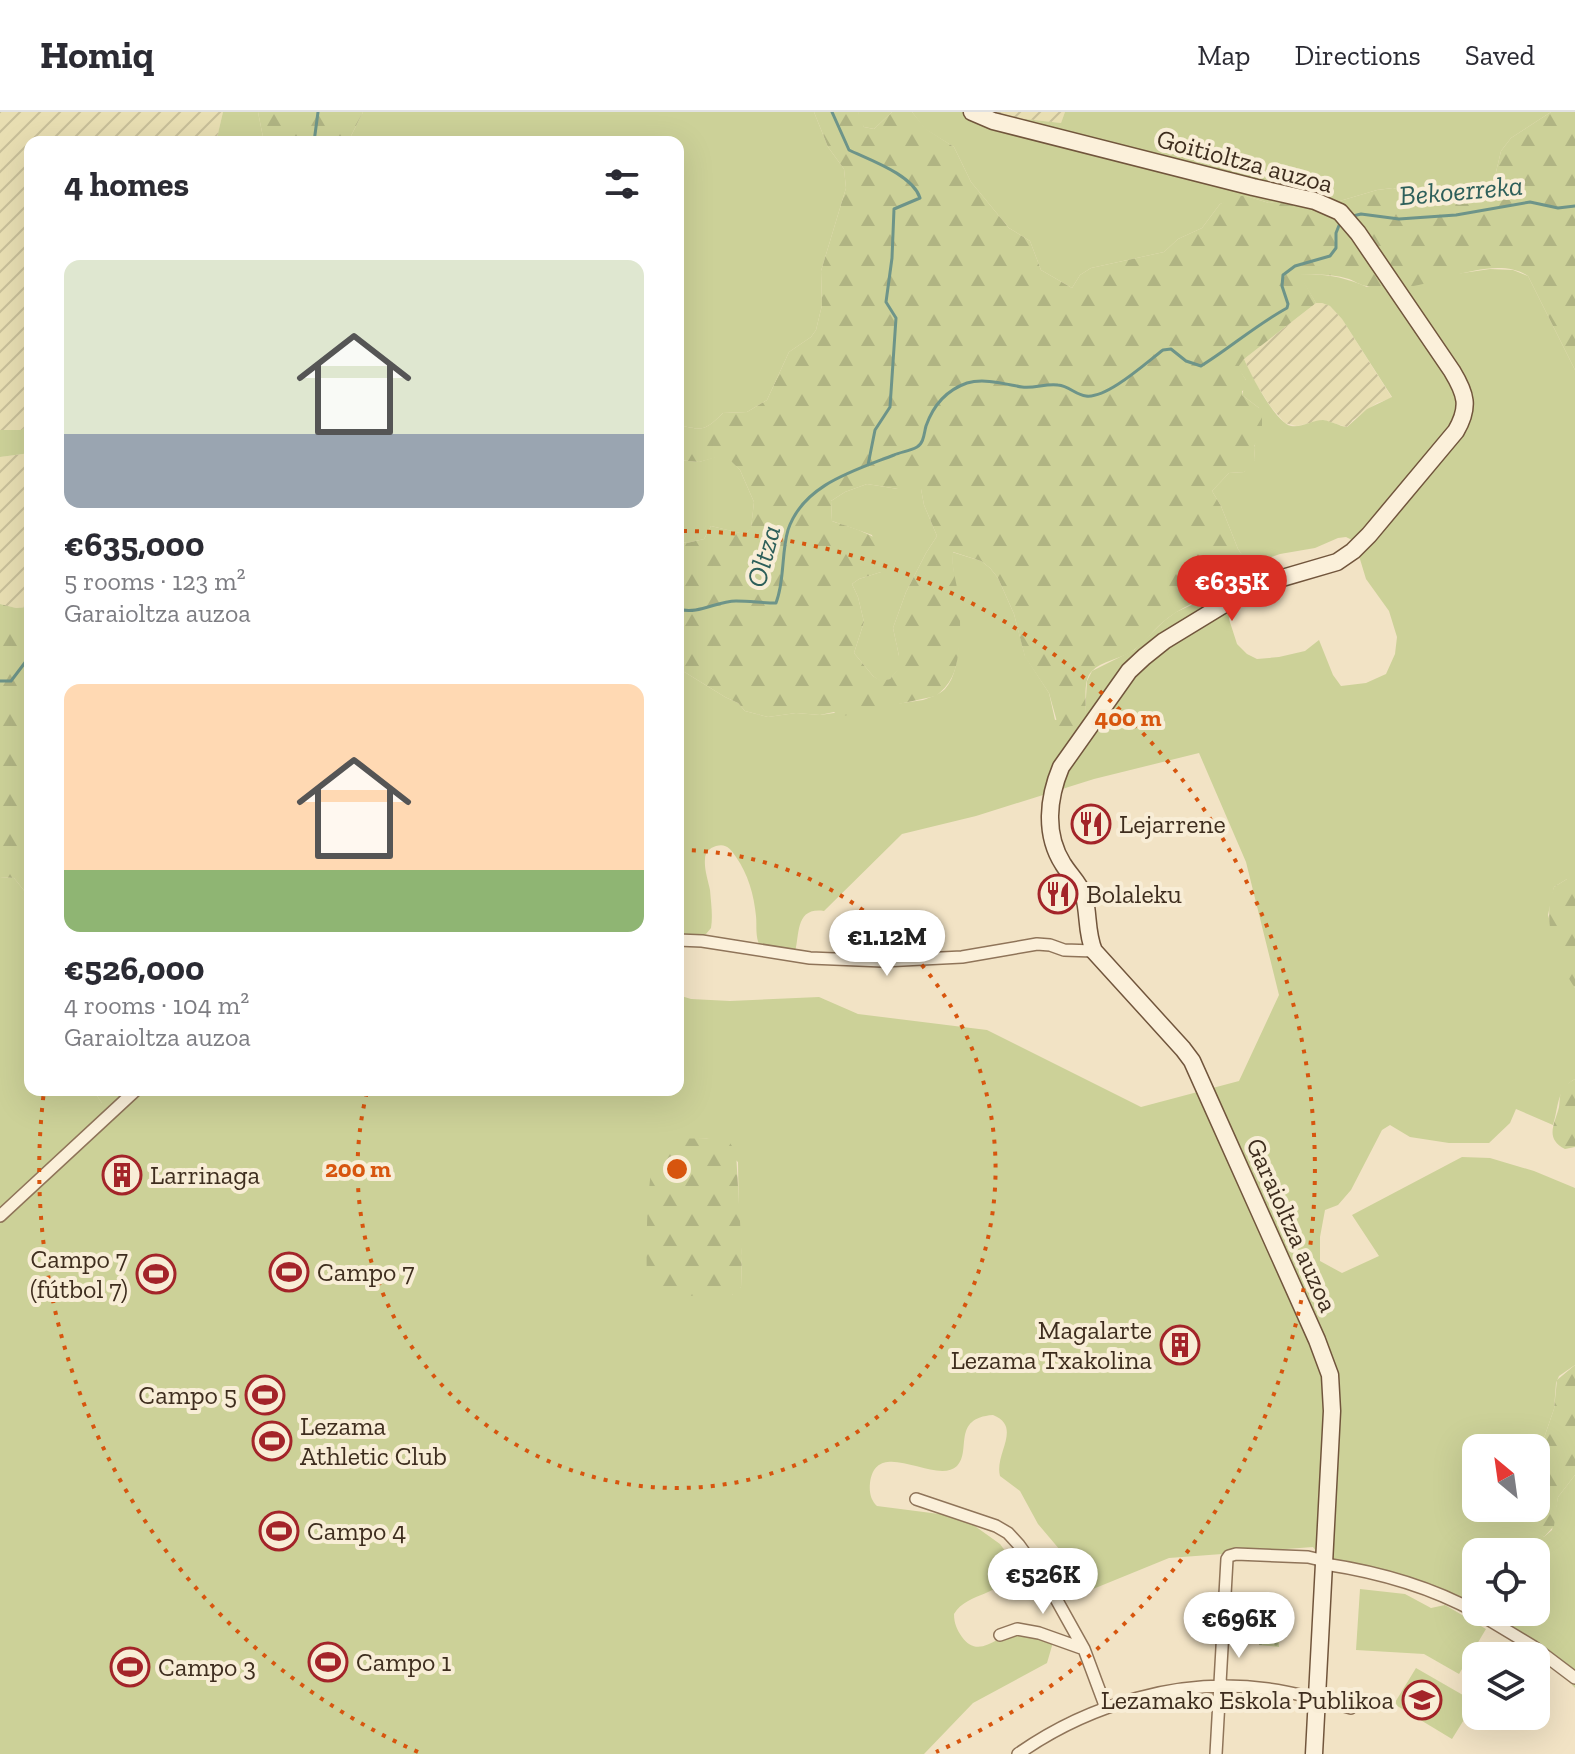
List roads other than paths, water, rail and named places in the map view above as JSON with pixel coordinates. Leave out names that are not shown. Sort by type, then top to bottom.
[{"type":"street","name":"Goitioltza auzoa","points":[[972,112],[993,121],[1315,201],[1340,212],[1358,233]]},
{"type":"street","name":"Garaioltza auzoa","points":[[1314,1754],[1332,1393],[1325,1358],[1192,1061],[1094,951],[1089,940],[1083,894],[1056,853],[1050,825],[1054,784],[1061,767],[1129,671],[1164,641],[1246,591],[1337,562],[1353,551],[1463,419],[1466,404],[1462,387],[1358,233]]},
{"type":"street","points":[[684,940],[810,958],[883,961],[962,957],[1037,944],[1064,950],[1094,951]]},
{"type":"street","points":[[0,1216],[130,1096]]},
{"type":"street","points":[[916,1499],[996,1526],[1019,1545],[1050,1588],[1084,1649],[1106,1708]]},
{"type":"street","points":[[1216,1754],[1229,1556],[1308,1557],[1411,1583],[1462,1605]]},
{"type":"street","points":[[1499,1626],[1575,1678]]},
{"type":"street","points":[[1000,1635],[1017,1629],[1039,1633],[1084,1649]]},
{"type":"street","points":[[1018,1754],[1067,1725],[1106,1708],[1139,1697],[1186,1689],[1265,1689],[1318,1698],[1351,1708]]},
{"type":"waterway","points":[[315,136],[318,112]]},
{"type":"waterway","points":[[832,112],[849,150],[900,175],[920,198],[894,209],[886,302],[896,318],[890,407],[875,430],[868,465]]},
{"type":"waterway","name":"Bekoerreka","points":[[1353,216],[1361,214],[1399,219],[1456,215],[1530,202],[1558,208],[1575,206]]},
{"type":"waterway","name":"Bekoerreka","points":[[684,610],[736,601],[776,603],[788,530],[805,502],[846,474],[917,447],[937,405],[960,386],[980,381],[1026,387],[1054,385],[1086,396],[1105,392],[1163,350],[1171,349],[1186,361],[1201,366],[1287,308],[1283,275],[1295,266],[1330,256],[1336,248],[1340,223]]},
{"type":"waterway","name":"Oltza","points":[[0,681],[11,681],[24,664]]},
{"type":"place","name":"Lejarrene","points":[[1091,824]]},
{"type":"place","name":"Bolaleku","points":[[1058,894]]},
{"type":"place","name":"Larrinaga","points":[[122,1175]]},
{"type":"place","name":"Campo 7","points":[[289,1272]]},
{"type":"place","name":"Campo 7 (fútbol 7)","points":[[156,1274]]},
{"type":"place","name":"Magalarte Lezama Txakolina","points":[[1180,1345]]},
{"type":"place","name":"Campo 5","points":[[265,1395]]},
{"type":"place","name":"Lezama Athletic Club","points":[[272,1441]]},
{"type":"place","name":"Campo 4","points":[[279,1531]]},
{"type":"place","name":"Campo 1","points":[[328,1662]]},
{"type":"place","name":"Campo 3","points":[[130,1667]]},
{"type":"place","name":"Lezamako Eskola Publikoa","points":[[1422,1700]]}]
